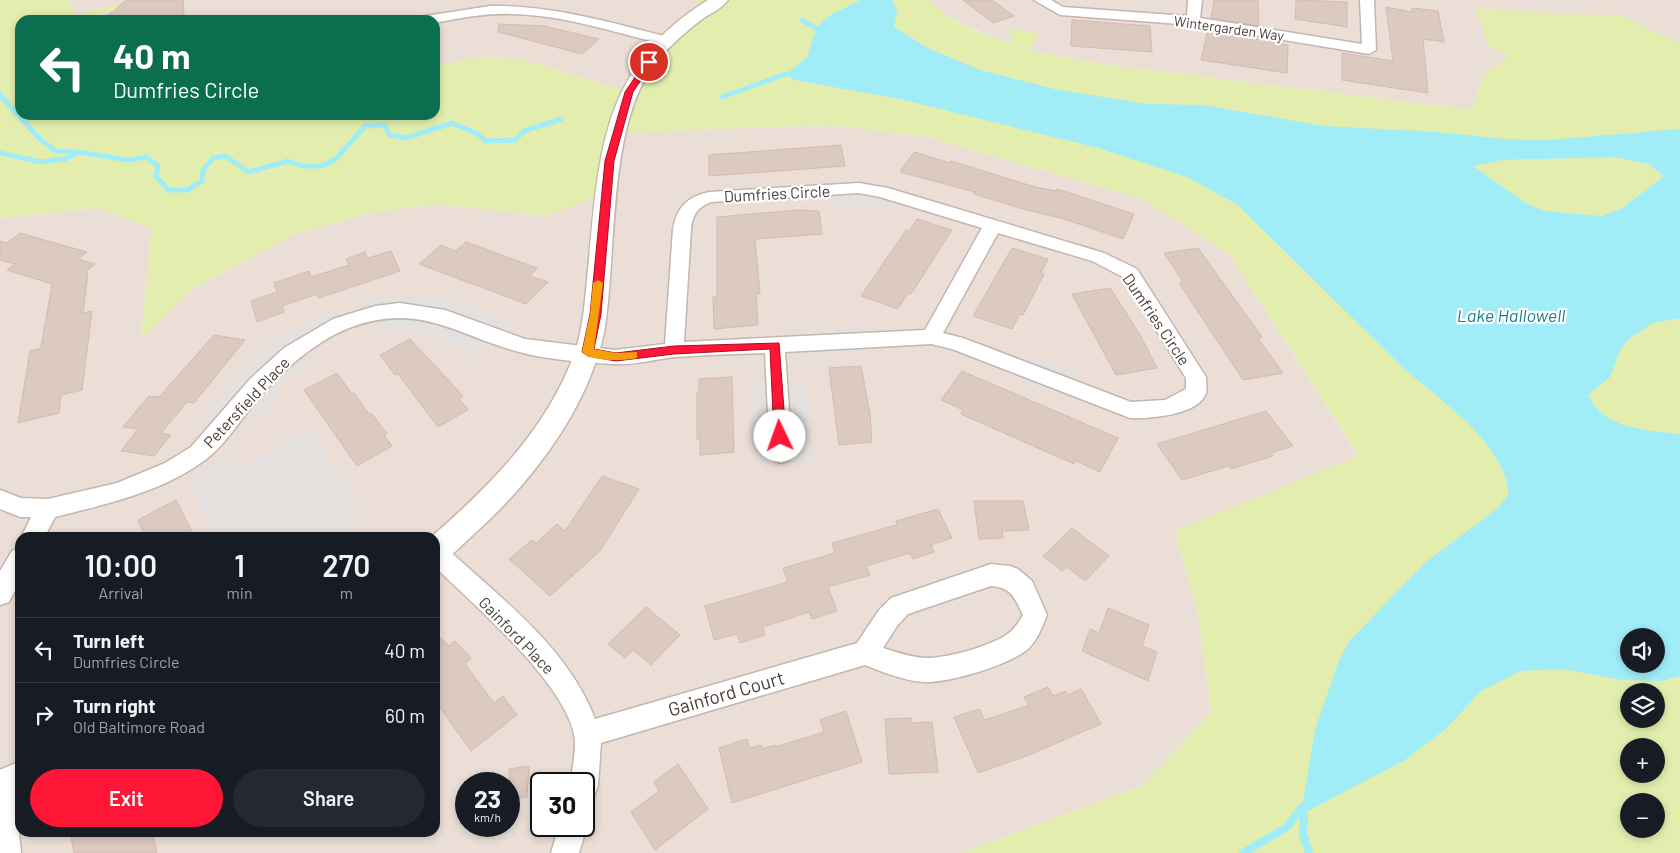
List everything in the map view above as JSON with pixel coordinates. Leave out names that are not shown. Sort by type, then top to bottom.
[{"type":"street","points":[[440,547],[496,495],[552,426],[588,352],[596,314],[610,161],[629,92],[640,73],[667,41],[706,8],[720,0]]},
{"type":"street","name":"Wintergarden Way","points":[[1041,0],[1060,11],[1193,21],[1369,50],[1367,0]]},
{"type":"street","points":[[1193,21],[1195,0]]},
{"type":"street","points":[[440,18],[491,10],[517,11],[580,20],[667,41]]},
{"type":"street","name":"Dumfries Circle","points":[[588,352],[616,357],[674,350],[931,338],[956,343],[1130,410],[1150,411],[1189,400],[1196,392],[1196,377],[1130,273],[1098,257],[882,192],[859,188],[709,197],[692,204],[684,213],[674,350]]},
{"type":"street","points":[[931,338],[993,225]]},
{"type":"street","name":"Petersfield Place","points":[[0,500],[20,507],[48,509],[120,492],[150,480],[199,453],[275,366],[307,342],[340,324],[375,313],[400,310],[445,317],[500,339],[525,346],[588,352]]},
{"type":"street","points":[[775,345],[781,454]]},
{"type":"street","points":[[35,532],[48,509]]},
{"type":"street","name":"Gainford Place","points":[[440,557],[542,656],[572,697],[588,734],[585,772]]},
{"type":"street","points":[[0,594],[15,567]]},
{"type":"street","points":[[991,575],[1010,578],[1023,590],[1035,615],[1029,631],[1014,645],[952,666],[926,670],[898,664],[865,653],[888,618],[900,606],[991,575]]},
{"type":"street","name":"Gainford Court","points":[[588,734],[865,653]]},
{"type":"street","points":[[0,787],[15,780]]},
{"type":"street","points":[[0,783],[7,853]]},
{"type":"street","points":[[565,853],[570,837]]},
{"type":"shaded area","points":[[69,0],[134,0],[78,15],[74,15]]},
{"type":"shaded area","points":[[140,0],[693,0],[706,8],[629,92],[524,60],[486,57],[440,65],[440,15],[100,15]]},
{"type":"shaded area","points":[[928,0],[1680,0],[1680,62],[1482,76],[1472,110],[1108,65],[1042,53],[1001,41],[969,27],[940,11]]},
{"type":"shaded area","points":[[832,125],[927,137],[1143,199],[1230,255],[1359,457],[1175,531],[1198,613],[1211,712],[1144,785],[962,853],[0,853],[0,218],[99,208],[152,229],[141,338],[193,289],[294,234],[371,213],[434,204],[547,216],[618,133]]},
{"type":"shaded area","points":[[870,185],[901,191],[889,210],[860,204],[836,206],[831,186]]},
{"type":"shaded area","points":[[397,295],[426,295],[449,299],[511,322],[479,356],[431,335],[407,330],[376,332],[377,320],[349,327],[309,348],[316,355],[282,386],[263,414],[249,413],[235,428],[199,422],[248,363],[278,338],[336,307],[342,317],[361,312],[358,301]]},
{"type":"shaded area","points":[[870,324],[876,350],[796,357],[792,331]]},
{"type":"shaded area","points":[[1033,354],[1081,374],[1065,400],[1016,379]]},
{"type":"shaded area","points":[[806,381],[816,460],[757,466],[750,385]]},
{"type":"shaded area","points":[[310,429],[354,497],[355,523],[353,532],[213,532],[187,480],[228,457],[239,468]]},
{"type":"green space","points":[[0,0],[69,0],[75,15],[15,15],[15,120],[440,120],[440,65],[486,57],[524,60],[629,92],[640,73],[705,8],[693,0],[928,0],[956,21],[999,40],[1010,43],[1013,35],[1009,34],[1012,28],[1040,34],[1029,48],[1016,45],[1042,53],[1108,65],[1472,110],[1482,76],[1509,57],[1489,46],[1475,8],[1556,14],[1620,15],[1680,44],[1680,853],[962,853],[1144,785],[1211,712],[1198,613],[1175,531],[1359,456],[1230,255],[1143,199],[927,137],[832,125],[618,133],[607,192],[547,216],[434,204],[371,213],[294,234],[193,289],[141,339],[152,229],[99,208],[0,218]]},
{"type":"green space","points":[[134,0],[99,15],[79,15]]},
{"type":"water","name":"Lake Hallowell","points":[[860,0],[893,0],[897,11],[894,27],[928,48],[980,70],[1054,89],[1146,104],[1203,105],[1324,126],[1437,132],[1503,139],[1548,140],[1680,129],[1680,318],[1653,323],[1630,338],[1620,350],[1610,377],[1588,395],[1595,407],[1615,422],[1641,429],[1680,434],[1680,676],[1662,681],[1621,680],[1563,669],[1521,671],[1481,691],[1447,728],[1405,760],[1304,813],[1304,817],[1302,807],[1315,730],[1339,660],[1350,640],[1426,562],[1498,508],[1509,493],[1504,473],[1493,454],[1480,436],[1463,419],[1395,360],[1238,205],[1187,177],[1098,148],[900,99],[794,80],[786,74],[808,56],[815,33],[820,25],[831,15]],"holes":[[[1613,157],[1648,164],[1664,176],[1621,209],[1602,216],[1545,211],[1527,204],[1473,166],[1503,160]]]},
{"type":"building","points":[[126,0],[183,0],[184,15],[108,15]]},
{"type":"building","points":[[963,0],[992,0],[1014,16],[993,23]]},
{"type":"building","points":[[1214,0],[1258,0],[1259,26],[1211,18]]},
{"type":"building","points":[[1296,0],[1347,2],[1347,27],[1295,19]]},
{"type":"building","points":[[1386,7],[1412,12],[1412,8],[1438,11],[1444,42],[1423,39],[1428,93],[1342,80],[1342,53],[1393,61]]},
{"type":"building","points":[[1072,20],[1150,26],[1152,52],[1071,46]]},
{"type":"building","points":[[499,24],[544,26],[599,39],[582,54],[498,32]]},
{"type":"building","points":[[1208,29],[1288,45],[1287,73],[1201,60]]},
{"type":"building","points":[[841,145],[845,166],[709,176],[709,155]]},
{"type":"building","points":[[914,152],[950,163],[951,161],[1035,187],[1056,191],[1057,189],[1134,214],[1123,239],[1064,219],[974,194],[975,192],[900,172]]},
{"type":"building","points":[[799,210],[819,211],[822,234],[755,239],[760,294],[756,294],[758,325],[714,329],[713,297],[717,297],[717,217]]},
{"type":"building","points":[[917,219],[952,230],[911,294],[908,293],[898,309],[861,296],[906,230],[909,231]]},
{"type":"building","points":[[20,233],[87,252],[78,259],[95,264],[85,272],[88,273],[83,313],[92,311],[82,390],[61,395],[59,413],[18,423],[30,351],[41,348],[52,284],[7,270],[15,264],[0,260],[0,241],[7,243]]},
{"type":"building","points":[[466,242],[537,268],[530,276],[548,282],[526,304],[419,264],[441,245],[456,251]]},
{"type":"building","points":[[1012,248],[1048,259],[1041,273],[1044,274],[1023,315],[1020,314],[1012,329],[973,316]]},
{"type":"building","points":[[1198,248],[1262,337],[1258,338],[1283,373],[1243,380],[1179,283],[1183,282],[1164,253]]},
{"type":"building","points":[[391,251],[400,271],[319,298],[317,294],[282,306],[284,312],[257,322],[251,301],[277,292],[274,283],[309,271],[311,277],[349,265],[346,259],[365,252],[368,258]]},
{"type":"building","points":[[1110,288],[1139,333],[1157,368],[1116,375],[1072,294]]},
{"type":"building","points":[[214,335],[245,340],[194,403],[187,402],[161,433],[171,435],[154,456],[121,451],[138,429],[123,427],[149,396],[159,397]]},
{"type":"building","points":[[410,339],[463,396],[459,398],[468,410],[438,427],[398,374],[395,375],[380,355]]},
{"type":"building","points":[[861,366],[870,414],[872,442],[839,445],[829,368]]},
{"type":"building","points":[[962,371],[1118,438],[1100,472],[1076,461],[1074,464],[961,414],[963,410],[941,400]]},
{"type":"building","points":[[337,373],[352,394],[354,393],[387,434],[384,435],[392,446],[357,466],[304,390]]},
{"type":"building","points":[[732,377],[734,452],[700,455],[700,439],[697,439],[697,393],[699,392],[699,379]]},
{"type":"building","points":[[1266,411],[1293,446],[1271,453],[1273,456],[1231,469],[1229,466],[1182,480],[1157,444]]},
{"type":"building","points":[[602,476],[639,489],[600,551],[550,596],[509,559],[532,540],[536,543],[557,524],[565,531]]},
{"type":"building","points":[[176,500],[192,532],[143,532],[138,520]]},
{"type":"building","points":[[974,501],[1023,501],[1029,530],[1002,531],[1003,538],[979,539]]},
{"type":"building","points":[[938,509],[952,538],[931,545],[934,552],[913,559],[910,553],[866,566],[870,575],[828,587],[837,611],[812,619],[809,612],[763,627],[765,635],[740,643],[737,634],[714,640],[705,606],[788,582],[783,568],[835,553],[832,543],[897,525],[896,521]]},
{"type":"building","points":[[1072,528],[1109,556],[1085,581],[1067,567],[1062,571],[1043,556]]},
{"type":"building","points":[[646,607],[680,635],[651,665],[633,650],[625,658],[608,644]]},
{"type":"building","points":[[1108,608],[1149,625],[1142,646],[1157,652],[1148,681],[1082,651],[1090,629],[1099,633]]},
{"type":"building","points":[[440,637],[449,646],[455,641],[471,658],[465,664],[494,703],[503,696],[517,715],[471,751],[440,708]]},
{"type":"building","points":[[1048,687],[1053,696],[1066,691],[1068,695],[1081,689],[1101,724],[1029,755],[978,773],[954,717],[979,709],[985,720],[1029,705],[1024,697]]},
{"type":"building","points":[[846,711],[862,762],[732,803],[719,748],[747,739],[750,748],[761,745],[762,749],[775,745],[775,747],[824,732],[820,720]]},
{"type":"building","points":[[911,718],[912,723],[932,722],[938,772],[889,774],[885,719]]},
{"type":"building","points":[[678,764],[708,809],[655,850],[631,812],[659,791],[654,782]]},
{"type":"building","points":[[529,766],[527,797],[520,798],[520,772],[509,772],[509,769]]},
{"type":"building","points":[[71,837],[153,837],[157,853],[74,853]]},
{"type":"waterway","points":[[802,20],[816,28]]},
{"type":"waterway","points":[[722,97],[786,74]]},
{"type":"waterway","points":[[0,95],[15,111]]},
{"type":"waterway","points":[[79,152],[128,160],[146,157],[158,166],[156,176],[168,190],[187,190],[202,181],[203,170],[213,158],[225,156],[249,172],[288,161],[302,166],[322,166],[336,159],[365,126],[384,125],[390,135],[406,138],[452,123],[476,133],[486,141],[515,140],[524,131],[561,119]]},
{"type":"waterway","points":[[23,120],[41,140],[56,151],[79,152]]},
{"type":"waterway","points":[[0,153],[41,162],[65,159],[79,152]]},
{"type":"waterway","points":[[1243,853],[1287,827],[1302,807]]},
{"type":"waterway","points":[[1304,813],[1303,834],[1309,853]]},
{"type":"slow traffic","points":[[598,283],[596,314],[588,352],[616,357],[633,355]]},
{"type":"route","points":[[649,62],[629,92],[610,161],[596,314],[588,352],[616,357],[674,350],[775,345],[780,436]]}]
